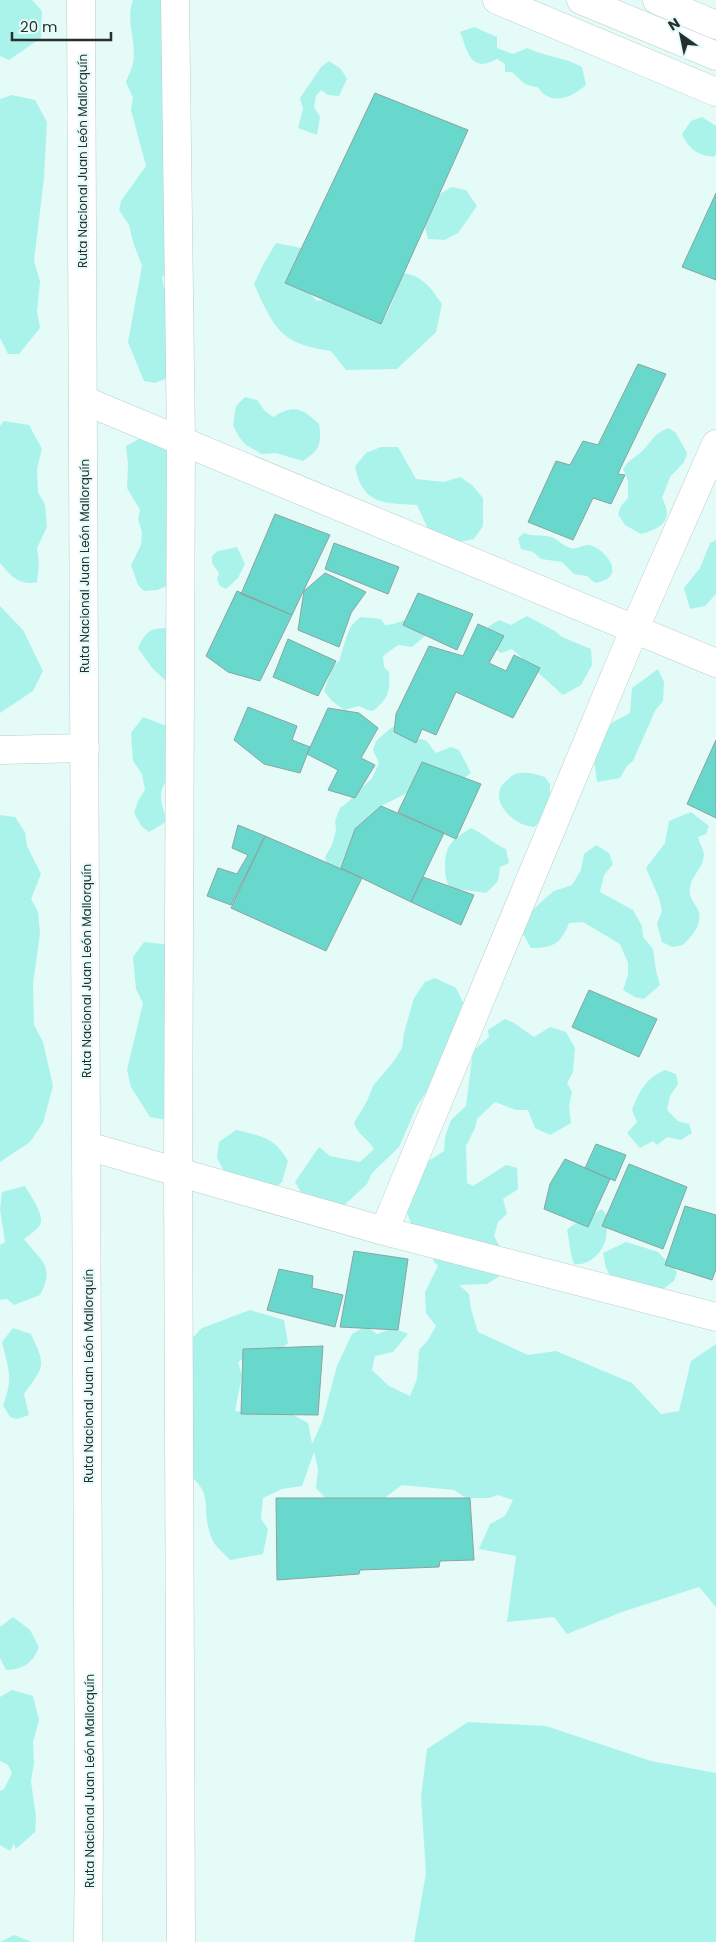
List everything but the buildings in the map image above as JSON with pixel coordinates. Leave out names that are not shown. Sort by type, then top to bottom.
[{"type":"main road","name":"Ruta Nacional Juan León Mallorquín","points":[[81,0],[87,1146],[88,1942]]},
{"type":"main road","points":[[175,0],[181,441],[178,1171],[181,1942]]},
{"type":"main road","points":[[497,0],[716,92]]},
{"type":"main road","points":[[581,0],[716,56]]},
{"type":"main road","points":[[657,0],[716,25]]},
{"type":"main road","points":[[83,400],[716,664]]},
{"type":"main road","points":[[384,1231],[634,630],[716,444]]},
{"type":"main road","points":[[0,750],[85,748]]},
{"type":"main road","points":[[87,1146],[384,1231],[716,1317]]},
{"type":"shaded area","points":[[0,0],[32,0],[42,11],[41,38],[9,60],[0,56]]},
{"type":"shaded area","points":[[133,0],[173,0],[175,263],[162,277],[164,288],[175,310],[172,376],[155,383],[144,381],[128,342],[142,266],[129,225],[119,210],[121,201],[146,166],[131,110],[133,98],[126,82],[134,55],[130,16]]},
{"type":"shaded area","points":[[474,27],[497,37],[497,48],[513,54],[527,48],[582,67],[586,85],[567,97],[551,98],[537,87],[523,82],[512,72],[505,72],[505,64],[497,59],[484,64],[477,63],[467,51],[460,32]]},
{"type":"shaded area","points":[[329,61],[341,69],[347,79],[339,96],[328,95],[321,90],[316,96],[314,107],[320,117],[317,135],[298,128],[303,109],[300,98],[321,67]]},
{"type":"shaded area","points":[[12,95],[35,100],[47,122],[44,178],[34,261],[40,281],[37,312],[40,328],[19,354],[8,354],[0,338],[0,99]]},
{"type":"shaded area","points":[[702,117],[716,126],[716,154],[714,157],[703,155],[694,150],[682,134],[691,121]]},
{"type":"shaded area","points":[[451,187],[466,190],[477,206],[458,233],[445,240],[428,239],[425,227],[431,200]]},
{"type":"shaded area","points":[[276,243],[301,248],[298,282],[317,301],[325,300],[381,324],[389,310],[403,273],[416,277],[430,288],[442,304],[436,332],[397,369],[346,370],[331,351],[300,344],[289,338],[274,323],[267,312],[254,284]]},
{"type":"shaded area","points":[[245,397],[257,400],[264,410],[273,417],[292,409],[308,414],[319,424],[320,442],[316,450],[303,461],[276,453],[262,454],[246,445],[239,437],[233,425],[236,406]]},
{"type":"shaded area","points":[[4,421],[29,425],[42,449],[37,469],[38,492],[45,505],[47,527],[37,548],[39,563],[37,582],[25,583],[16,579],[0,563],[0,426]]},
{"type":"shaded area","points":[[669,428],[676,433],[687,453],[684,462],[670,477],[662,498],[667,512],[664,522],[655,529],[641,534],[625,525],[618,514],[621,506],[628,498],[628,481],[623,469],[657,435]]},
{"type":"shaded area","points":[[144,436],[170,443],[172,584],[157,590],[144,591],[138,585],[131,565],[141,545],[142,532],[138,519],[140,510],[127,488],[128,465],[126,446]]},
{"type":"shaded area","points":[[381,447],[398,447],[416,479],[444,482],[460,477],[472,485],[483,498],[483,526],[474,539],[453,543],[429,531],[417,505],[394,504],[369,495],[358,479],[355,466],[366,453]]},
{"type":"shaded area","points":[[524,533],[551,537],[571,548],[587,545],[594,547],[608,559],[611,564],[611,575],[606,580],[595,583],[587,576],[574,574],[562,562],[541,559],[533,552],[521,549],[518,538]]},
{"type":"shaded area","points":[[716,540],[716,594],[705,606],[690,609],[684,588],[700,568],[710,543]]},
{"type":"shaded area","points":[[237,547],[245,564],[238,578],[226,589],[220,586],[217,579],[219,573],[212,563],[212,556],[218,551]]},
{"type":"shaded area","points":[[0,606],[23,630],[43,671],[33,691],[0,713]]},
{"type":"shaded area","points":[[527,616],[555,631],[562,637],[591,649],[592,665],[581,685],[563,695],[512,649],[501,653],[495,648],[489,638],[488,627],[499,620],[511,625]]},
{"type":"shaded area","points":[[361,617],[381,619],[385,625],[409,619],[421,626],[425,636],[412,647],[398,645],[383,656],[384,667],[389,672],[389,690],[382,702],[373,711],[359,706],[344,710],[332,701],[324,691],[332,668],[340,660],[351,627]]},
{"type":"shaded area","points":[[166,628],[176,631],[173,668],[165,680],[153,669],[138,648],[148,632]]},
{"type":"shaded area","points":[[658,669],[664,682],[663,701],[655,711],[633,761],[627,766],[620,778],[597,782],[592,744],[613,722],[630,713],[632,688]]},
{"type":"shaded area","points":[[143,717],[169,727],[180,767],[162,788],[161,801],[166,822],[149,832],[142,827],[134,813],[138,801],[145,790],[142,774],[133,761],[131,733]]},
{"type":"shaded area","points":[[392,727],[401,728],[409,740],[426,740],[436,753],[451,747],[459,750],[471,773],[464,778],[409,792],[379,807],[349,868],[339,875],[329,870],[325,857],[332,845],[336,830],[335,821],[340,808],[372,778],[379,763],[373,750],[376,741]]},
{"type":"shaded area","points":[[531,773],[545,777],[550,784],[550,798],[544,817],[534,827],[518,822],[511,817],[501,803],[499,796],[501,788],[513,775]]},
{"type":"shaded area","points":[[691,812],[709,826],[706,834],[698,837],[704,855],[702,864],[691,883],[690,890],[691,898],[699,913],[699,918],[696,928],[687,941],[683,945],[672,947],[662,942],[657,924],[662,911],[659,898],[646,868],[665,843],[669,821]]},
{"type":"shaded area","points":[[0,815],[15,817],[25,832],[27,846],[41,874],[31,899],[38,912],[40,933],[33,984],[34,1025],[43,1042],[53,1086],[43,1123],[30,1142],[0,1162]]},
{"type":"shaded area","points":[[471,828],[506,849],[509,863],[500,867],[498,881],[486,893],[449,886],[446,878],[445,863],[449,846],[456,838]]},
{"type":"shaded area","points":[[596,845],[609,853],[613,864],[604,875],[600,892],[633,910],[642,926],[643,937],[653,949],[660,985],[644,999],[635,997],[623,990],[628,975],[628,963],[620,944],[583,922],[569,923],[563,936],[551,946],[531,948],[523,934],[528,915],[554,891],[572,885],[581,870],[584,854]]},
{"type":"shaded area","points":[[144,942],[163,944],[175,948],[167,1120],[150,1117],[131,1087],[127,1070],[143,1003],[136,989],[133,957]]},
{"type":"shaded area","points":[[435,978],[456,988],[464,1004],[438,1074],[417,1106],[399,1147],[372,1173],[367,1184],[338,1211],[306,1201],[295,1182],[319,1147],[330,1156],[360,1162],[374,1149],[358,1131],[354,1123],[367,1101],[373,1086],[394,1061],[402,1048],[404,1033],[414,998],[425,982]]},
{"type":"shaded area","points":[[505,1019],[534,1037],[550,1027],[566,1032],[575,1048],[573,1072],[567,1083],[572,1092],[569,1106],[571,1123],[550,1135],[535,1128],[528,1110],[516,1110],[495,1102],[477,1119],[475,1128],[466,1146],[467,1183],[473,1186],[506,1165],[517,1168],[518,1189],[503,1199],[507,1214],[498,1222],[494,1236],[503,1253],[503,1274],[487,1284],[459,1285],[469,1294],[471,1309],[478,1332],[528,1355],[556,1351],[632,1383],[661,1414],[679,1411],[691,1361],[716,1344],[716,1607],[699,1587],[622,1612],[567,1634],[554,1617],[507,1622],[516,1556],[479,1549],[490,1524],[505,1516],[513,1500],[498,1495],[489,1498],[466,1498],[454,1490],[402,1485],[370,1509],[331,1504],[316,1488],[318,1469],[314,1452],[302,1486],[282,1489],[263,1498],[261,1519],[268,1529],[263,1554],[230,1560],[213,1542],[208,1527],[204,1493],[192,1478],[180,1469],[179,1352],[202,1328],[250,1310],[284,1320],[288,1343],[280,1351],[253,1353],[238,1362],[242,1375],[235,1411],[253,1414],[277,1406],[308,1423],[312,1444],[322,1422],[337,1366],[352,1334],[366,1326],[377,1334],[394,1328],[408,1334],[393,1352],[375,1356],[372,1370],[389,1386],[410,1396],[417,1379],[419,1350],[428,1340],[436,1326],[426,1313],[425,1292],[438,1266],[434,1262],[431,1252],[417,1240],[406,1210],[401,1179],[444,1151],[445,1137],[451,1120],[466,1106],[473,1051],[489,1037],[488,1030]]},
{"type":"shaded area","points":[[665,1070],[676,1074],[678,1084],[670,1096],[667,1110],[678,1121],[689,1124],[692,1133],[681,1140],[667,1137],[657,1145],[653,1141],[640,1148],[627,1133],[637,1122],[632,1110],[648,1081]]},
{"type":"shaded area","points":[[236,1130],[267,1139],[283,1153],[288,1161],[282,1182],[274,1189],[224,1171],[217,1158],[219,1142]]},
{"type":"shaded area","points":[[25,1186],[36,1205],[41,1221],[37,1229],[24,1239],[44,1264],[46,1277],[45,1285],[40,1295],[14,1305],[7,1299],[0,1300],[0,1245],[5,1242],[0,1209],[2,1192]]},
{"type":"shaded area","points":[[602,1209],[608,1218],[606,1238],[602,1249],[590,1261],[574,1264],[567,1230]]},
{"type":"shaded area","points":[[626,1242],[658,1252],[677,1272],[674,1281],[663,1289],[657,1298],[616,1286],[606,1268],[603,1253]]},
{"type":"shaded area","points":[[13,1328],[31,1334],[41,1360],[41,1366],[36,1377],[24,1394],[29,1415],[17,1419],[10,1417],[3,1405],[8,1388],[9,1374],[2,1342]]},
{"type":"shaded area","points":[[13,1617],[30,1630],[39,1647],[31,1661],[23,1667],[6,1670],[0,1658],[0,1627]]},
{"type":"shaded area","points":[[12,1690],[33,1696],[39,1720],[33,1742],[34,1763],[31,1781],[36,1817],[35,1832],[16,1849],[14,1844],[10,1851],[0,1845],[0,1791],[4,1789],[12,1773],[8,1765],[0,1761],[0,1697]]},
{"type":"shaded area","points":[[468,1722],[546,1726],[651,1761],[716,1773],[716,1942],[414,1942],[426,1873],[421,1797],[427,1749]]},
{"type":"shaded area","points":[[14,1935],[32,1942],[0,1942]]}]
